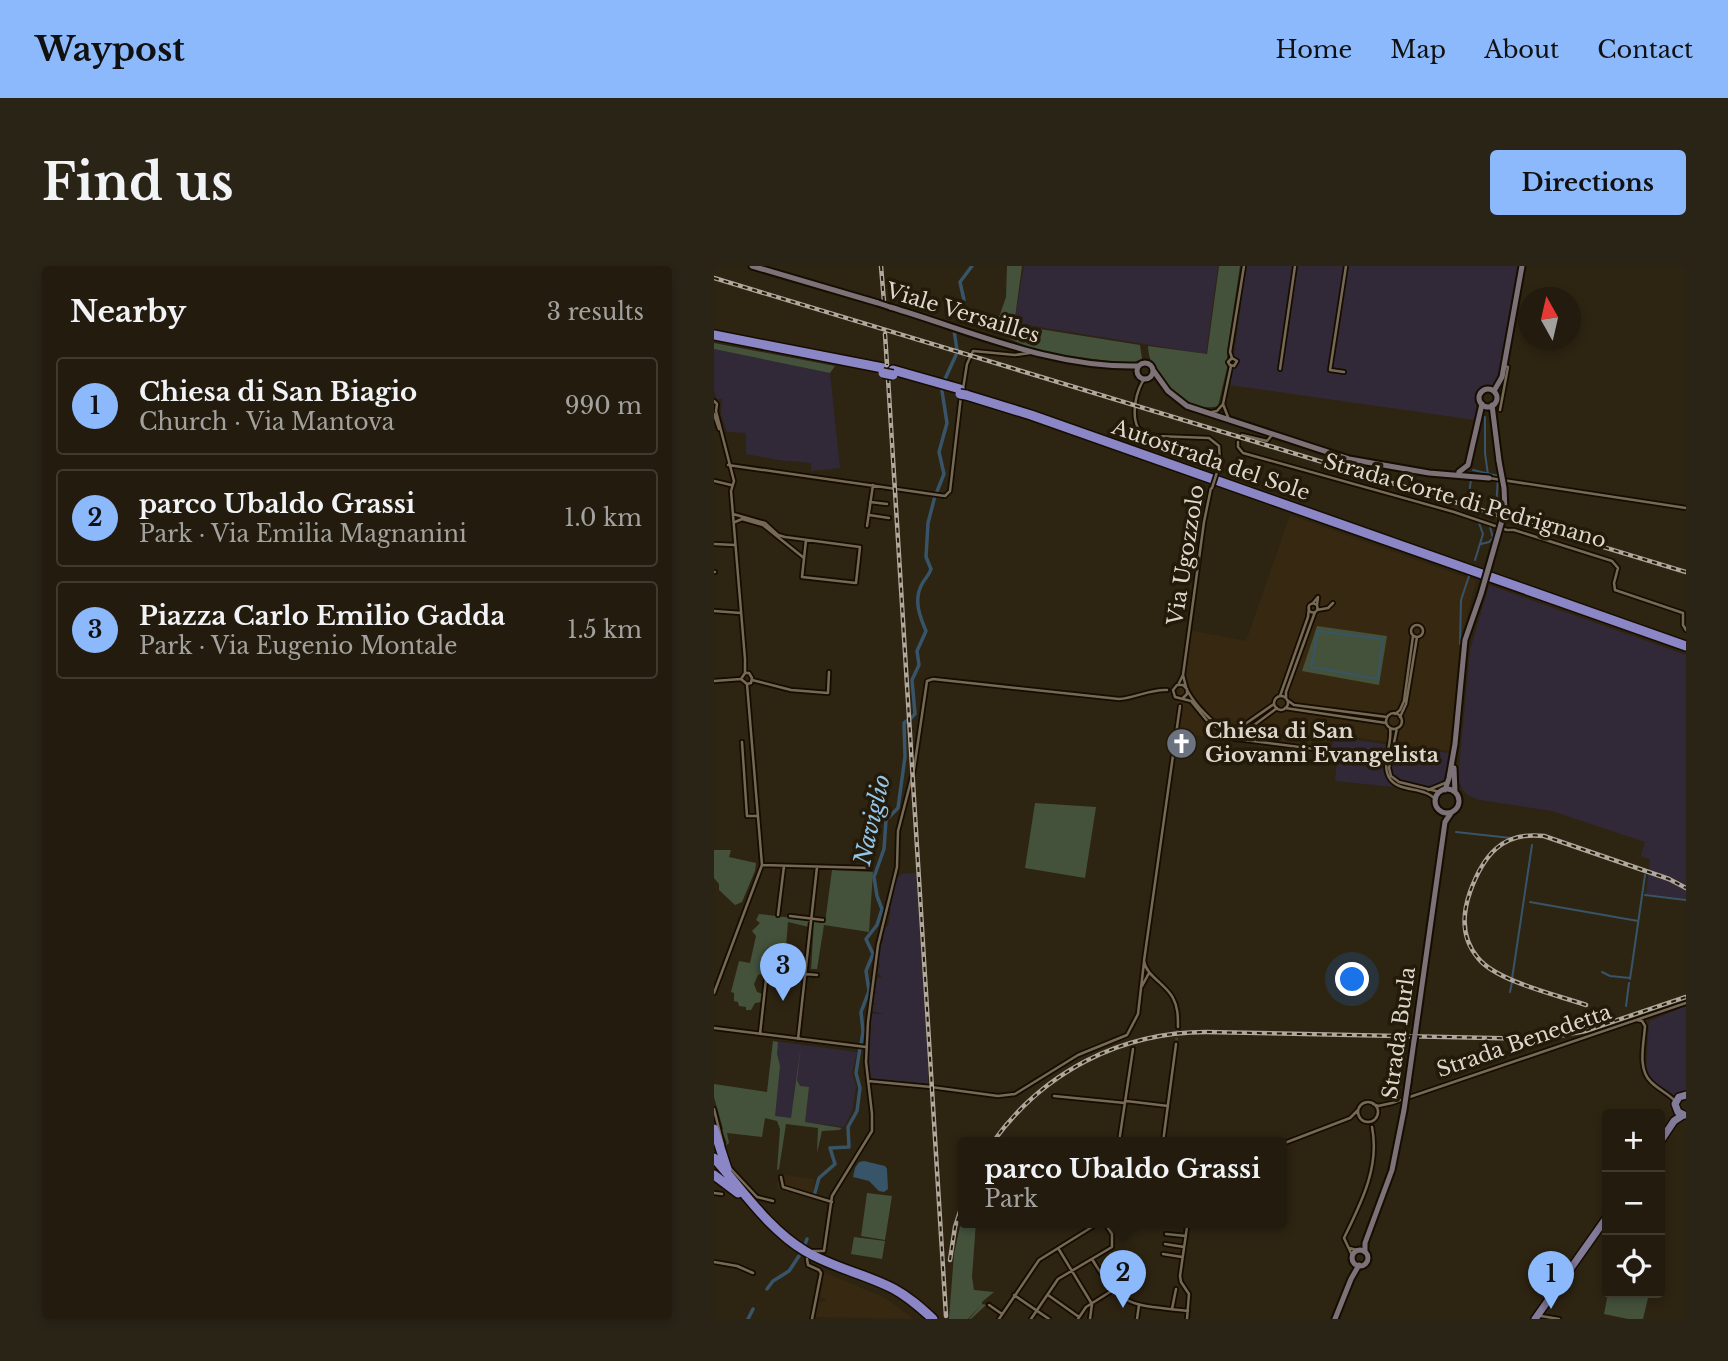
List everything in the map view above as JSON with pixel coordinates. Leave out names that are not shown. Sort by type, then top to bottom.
[{"type":"highway","name":"Autostrada del Sole","points":[[714,335],[888,371],[963,392],[1686,643]]},
{"type":"highway","name":"Autostrada del Sole","points":[[714,341],[888,371]]},
{"type":"highway","points":[[714,1129],[725,1166],[745,1192]]},
{"type":"highway","points":[[714,1158],[783,1234],[801,1248],[889,1287],[933,1319]]},
{"type":"highway","points":[[714,1164],[778,1235],[802,1254],[885,1289],[918,1307],[927,1319]]},
{"type":"highway","points":[[714,1175],[731,1186],[753,1208]]},
{"type":"main road","name":"Viale Versailles","points":[[752,266],[1031,352],[1126,366],[1147,363],[1153,370]]},
{"type":"main road","name":"Strada Burla","points":[[1494,391],[1502,377],[1522,266]]},
{"type":"main road","name":"Viale Versailles","points":[[1126,366],[1142,377]]},
{"type":"main road","points":[[1138,366],[1142,377]]},
{"type":"main road","points":[[1142,377],[1153,370],[1158,380],[1178,401],[1197,410],[1349,459],[1441,474],[1466,471]]},
{"type":"main road","points":[[1142,377],[1158,380]]},
{"type":"main road","name":"Strada Burla","points":[[1482,404],[1479,399],[1481,392],[1488,389],[1494,391]]},
{"type":"main road","name":"Strada Burla","points":[[1335,1319],[1392,1170],[1404,1110],[1446,822],[1459,802],[1453,783],[1465,640],[1505,510],[1492,405],[1497,399],[1494,391]]},
{"type":"main road","points":[[1466,471],[1482,404],[1492,405]]},
{"type":"main road","points":[[1422,471],[1466,471],[1495,479]]},
{"type":"main road","name":"Strada Burla","points":[[1436,800],[1449,778],[1455,744]]},
{"type":"main road","points":[[1443,791],[1455,792]]},
{"type":"main road","points":[[1436,800],[1446,822]]},
{"type":"main road","points":[[1442,812],[1451,813]]},
{"type":"main road","points":[[1665,1134],[1681,1106]]},
{"type":"main road","points":[[1536,1317],[1602,1224]]},
{"type":"street","points":[[1231,366],[1235,366],[1237,362],[1230,352],[1244,266]]},
{"type":"street","points":[[1280,369],[1295,266]]},
{"type":"street","points":[[1344,372],[1330,370],[1346,266]]},
{"type":"street","points":[[729,464],[945,496],[950,491],[960,404],[970,354],[977,350],[1014,355],[1031,352]]},
{"type":"street","points":[[1219,417],[1231,366],[1228,362],[1232,358]]},
{"type":"street","points":[[1500,410],[1508,367],[1504,366]]},
{"type":"street","name":"Via Ugozzolo","points":[[1142,377],[1134,413],[1138,428],[1148,435],[1209,438],[1219,446],[1220,463],[1204,522],[1184,675],[1186,689]]},
{"type":"street","points":[[714,401],[717,404],[715,411],[729,464],[729,481]]},
{"type":"street","points":[[1197,410],[1212,412],[1222,409]]},
{"type":"street","points":[[1222,409],[1226,416],[1240,424]]},
{"type":"street","points":[[714,431],[721,432]]},
{"type":"street","points":[[1242,435],[1267,441],[1272,435]]},
{"type":"street","name":"Strada Corte di Pedrignano","points":[[1238,442],[1243,453],[1491,523],[1612,561],[1618,568],[1615,590],[1683,613],[1686,630]]},
{"type":"street","points":[[729,464],[745,673],[741,679]]},
{"type":"street","points":[[730,471],[735,467],[744,467]]},
{"type":"street","points":[[1495,479],[1686,508]]},
{"type":"street","points":[[714,481],[729,481]]},
{"type":"street","points":[[867,526],[873,485]]},
{"type":"street","points":[[870,502],[887,504]]},
{"type":"street","points":[[733,512],[737,516],[760,520],[778,535],[860,547],[856,583],[802,577],[806,540]]},
{"type":"street","points":[[869,514],[889,517]]},
{"type":"street","points":[[734,525],[739,519],[761,524],[804,558]]},
{"type":"street","points":[[789,547],[794,544],[793,539]]},
{"type":"street","points":[[714,544],[735,545]]},
{"type":"street","points":[[1309,608],[1322,609],[1333,603]]},
{"type":"street","points":[[1309,608],[1316,607]]},
{"type":"street","points":[[1285,708],[1288,687],[1316,607]]},
{"type":"street","points":[[1186,689],[1212,721],[1225,729],[1238,729],[1274,704],[1275,699],[1280,696],[1309,615],[1309,608]]},
{"type":"street","points":[[714,611],[741,613]]},
{"type":"street","points":[[1415,637],[1423,634],[1421,626],[1415,626],[1411,630],[1415,637],[1406,704],[1397,728],[1389,768],[1391,776],[1399,782],[1422,789],[1443,791]]},
{"type":"street","points":[[1280,696],[1294,705],[1387,718],[1400,710],[1403,704],[1415,637]]},
{"type":"street","points":[[752,680],[791,690],[828,693],[829,672]]},
{"type":"street","points":[[745,673],[751,675],[752,680]]},
{"type":"street","name":"Via Ugozzolo","points":[[1175,689],[1184,675]]},
{"type":"street","points":[[714,681],[741,679],[747,684],[762,865],[759,880],[714,993]]},
{"type":"street","points":[[747,684],[752,680]]},
{"type":"street","points":[[811,1252],[824,1251],[836,1187],[872,1131],[863,1047],[878,945],[898,865],[898,831],[914,769],[928,680],[1119,699],[1186,689]]},
{"type":"street","points":[[1175,689],[1180,706]]},
{"type":"street","points":[[1144,981],[1144,961],[1180,706],[1186,689]]},
{"type":"street","points":[[1177,698],[1192,701],[1209,723],[1237,739],[1315,749]]},
{"type":"street","points":[[1274,704],[1277,708]]},
{"type":"street","points":[[1237,739],[1277,708],[1386,723],[1390,728],[1386,768],[1389,778],[1398,785],[1430,794],[1436,800]]},
{"type":"street","points":[[1395,713],[1400,718]]},
{"type":"street","points":[[1386,723],[1387,718]]},
{"type":"street","points":[[1390,728],[1397,728]]},
{"type":"street","points":[[1238,729],[1246,742]]},
{"type":"street","points":[[1231,736],[1233,730]]},
{"type":"street","points":[[742,742],[747,816],[758,816]]},
{"type":"street","points":[[1422,789],[1434,789],[1449,778]]},
{"type":"street","points":[[746,811],[757,810]]},
{"type":"street","points":[[762,865],[870,868]]},
{"type":"street","points":[[778,915],[783,866]]},
{"type":"street","points":[[798,1039],[817,867]]},
{"type":"street","points":[[790,916],[823,920]]},
{"type":"street","points":[[1144,961],[1149,973],[1174,999],[1178,1027]]},
{"type":"street","points":[[760,1034],[767,970]]},
{"type":"street","points":[[784,972],[817,975]]},
{"type":"street","points":[[868,1081],[998,1096],[1015,1094],[1078,1055],[1127,1035],[1136,1021],[1141,988],[1149,973]]},
{"type":"street","points":[[1144,981],[1158,980]]},
{"type":"street","name":"Strada Benedetta","points":[[1633,1020],[1642,1021],[1655,1013],[1686,1003]]},
{"type":"street","name":"Strada Benedetta","points":[[1287,1142],[1350,1118],[1363,1104],[1385,1105],[1633,1020],[1647,1018]]},
{"type":"street","name":"Strada Benedetta","points":[[1647,1018],[1643,1062],[1645,1075],[1681,1106]]},
{"type":"street","name":"Strada Benedetta","points":[[1642,1021],[1645,1026]]},
{"type":"street","points":[[714,1028],[863,1047]]},
{"type":"street","points":[[1164,1137],[1176,1044]]},
{"type":"street","points":[[1120,1137],[1132,1049]]},
{"type":"street","points":[[1054,1096],[1168,1106]]},
{"type":"street","points":[[1373,1104],[1377,1113]]},
{"type":"street","name":"Strada Benedetta","points":[[1358,1256],[1349,1248],[1344,1238],[1360,1206],[1372,1168],[1374,1119],[1385,1105]]},
{"type":"street","points":[[714,1109],[730,1168],[757,1197],[773,1201]]},
{"type":"street","points":[[1358,1111],[1361,1119]]},
{"type":"street","name":"Strada Benedetta","points":[[1350,1118],[1368,1122]]},
{"type":"street","points":[[1372,1127],[1368,1122],[1374,1119]]},
{"type":"street","points":[[781,1177],[782,1187],[832,1202]]},
{"type":"street","points":[[714,1193],[722,1194]]},
{"type":"street","points":[[999,1319],[1037,1263],[1058,1247],[1091,1228]]},
{"type":"street","points":[[1031,1319],[1059,1279],[1112,1247],[1112,1234],[1107,1228]]},
{"type":"street","points":[[1187,1228],[1180,1276],[1189,1294],[1187,1319]]},
{"type":"street","points":[[1166,1234],[1186,1236]]},
{"type":"street","points":[[1165,1244],[1184,1247]]},
{"type":"street","points":[[1058,1247],[1092,1304],[1090,1319]]},
{"type":"street","points":[[1163,1254],[1182,1258]]},
{"type":"street","points":[[807,1259],[808,1266],[821,1272],[812,1319]]},
{"type":"street","points":[[1092,1259],[1108,1286],[1128,1303],[1188,1311]]},
{"type":"street","points":[[714,1262],[739,1266],[753,1273]]},
{"type":"street","points":[[1172,1309],[1176,1289]]},
{"type":"street","points":[[1048,1295],[1078,1318],[1086,1307],[1113,1290]]},
{"type":"street","points":[[1014,1295],[1049,1319]]},
{"type":"street","points":[[1160,1307],[1161,1301]]},
{"type":"street","points":[[989,1305],[1002,1314]]},
{"type":"street","points":[[1137,1319],[1139,1305]]},
{"type":"street","points":[[1536,1317],[1559,1319]]},
{"type":"shaded area","points":[[1024,266],[1218,266],[1206,354],[1014,323]]},
{"type":"shaded area","points":[[1246,266],[1520,266],[1500,376],[1492,386],[1482,386],[1477,391],[1475,420],[1230,385]]},
{"type":"shaded area","points":[[714,349],[830,373],[840,468],[811,471],[811,463],[746,454],[746,433],[727,432],[721,414],[722,399],[717,399],[714,391]]},
{"type":"shaded area","points":[[1290,515],[1476,581],[1463,632],[1449,751],[1332,734],[1329,750],[1182,734],[1174,724],[1188,630],[1246,641]]},
{"type":"shaded area","points":[[1489,585],[1686,655],[1686,899],[1646,894],[1650,859],[1641,856],[1645,842],[1552,811],[1480,800],[1469,796],[1463,790],[1459,782],[1459,769],[1470,650]]},
{"type":"shaded area","points":[[1334,737],[1449,753],[1447,780],[1442,788],[1423,795],[1394,787],[1335,781],[1338,754],[1331,751]]},
{"type":"shaded area","points":[[916,873],[928,1085],[871,1079],[867,1061],[868,1030],[874,1029],[869,1027],[871,1014],[884,1014],[872,1011],[873,1005],[876,1005],[873,1002],[877,992],[877,978],[881,978],[877,971],[880,966],[879,944],[884,940],[884,928],[888,926],[896,880],[901,874]]},
{"type":"shaded area","points":[[1686,1006],[1686,1093],[1675,1096],[1651,1080],[1646,1071],[1649,1021]]},
{"type":"shaded area","points":[[773,1041],[857,1052],[852,1073],[856,1086],[852,1111],[844,1127],[764,1117]]},
{"type":"shaded area","points":[[779,1174],[814,1179],[812,1199],[777,1189]]},
{"type":"shaded area","points":[[824,1272],[885,1298],[914,1319],[815,1317],[819,1302],[825,1302],[826,1299],[820,1297]]},
{"type":"green space","points":[[1007,266],[1022,266],[1014,325],[1140,345],[1142,359],[1130,364],[1034,351],[994,332],[1006,297]]},
{"type":"green space","points":[[1219,266],[1240,266],[1227,368],[1218,406],[1206,407],[1182,399],[1171,390],[1155,369],[1148,346],[1207,354]]},
{"type":"green space","points":[[714,343],[835,366],[830,373],[714,349]]},
{"type":"green space","points":[[1317,626],[1387,636],[1379,685],[1302,671]]},
{"type":"green space","points":[[1035,803],[1096,807],[1085,878],[1025,868]]},
{"type":"green space","points":[[714,850],[731,850],[729,857],[756,863],[742,902],[735,905],[719,890],[719,884],[714,878]]},
{"type":"green space","points":[[832,870],[873,872],[869,932],[824,925],[817,969],[811,969],[814,922],[825,923]]},
{"type":"green space","points":[[759,914],[809,920],[809,927],[788,922],[784,970],[766,968],[765,973],[758,975],[754,984],[757,992],[763,994],[762,1002],[755,1003],[751,1010],[746,1010],[746,1007],[739,1006],[738,1002],[734,1001],[734,993],[731,992],[739,961],[750,963],[756,936],[752,931],[760,923],[756,920]]},
{"type":"green space","points":[[773,1041],[778,1042],[780,1066],[775,1116],[791,1118],[801,1045],[797,1080],[800,1086],[809,1087],[805,1122],[842,1128],[822,1131],[817,1153],[818,1128],[786,1124],[777,1170],[780,1129],[777,1121],[765,1118],[762,1137],[727,1133],[729,1143],[725,1146],[732,1167],[751,1191],[747,1186],[745,1189],[732,1174],[714,1125],[714,1121],[730,1165],[724,1145],[727,1143],[721,1130],[723,1129],[714,1097],[714,1084],[767,1092]]},
{"type":"green space","points":[[867,1193],[892,1196],[885,1240],[861,1236]]},
{"type":"green space","points":[[960,1228],[976,1228],[972,1277],[974,1290],[994,1292],[982,1302],[982,1305],[986,1305],[971,1319],[981,1305],[968,1319],[949,1319],[954,1254]]},
{"type":"green space","points":[[854,1237],[885,1241],[882,1259],[851,1254]]},
{"type":"green space","points":[[1607,1298],[1648,1298],[1643,1319],[1604,1314]]},
{"type":"water","points":[[859,1162],[885,1166],[887,1169],[888,1189],[884,1192],[879,1191],[869,1181],[853,1177]]},
{"type":"waterway","name":"Naviglio","points":[[959,317],[964,300],[960,282],[972,266]]},
{"type":"waterway","name":"Naviglio","points":[[954,330],[957,350]]},
{"type":"waterway","name":"Naviglio","points":[[945,379],[956,355]]},
{"type":"waterway","name":"Naviglio","points":[[936,494],[944,474],[939,452],[947,423],[942,391]]},
{"type":"waterway","points":[[1485,417],[1488,475]]},
{"type":"waterway","points":[[1473,470],[1498,476],[1496,509]]},
{"type":"waterway","points":[[1468,503],[1471,479]]},
{"type":"waterway","name":"Naviglio","points":[[910,719],[915,714],[912,680],[919,665],[917,651],[926,631],[918,596],[931,569],[926,557],[928,523],[935,496]]},
{"type":"waterway","points":[[1475,560],[1483,534],[1479,523]]},
{"type":"waterway","points":[[1481,544],[1493,538],[1490,527]]},
{"type":"waterway","points":[[1460,644],[1461,600],[1469,576]]},
{"type":"waterway","points":[[1318,631],[1383,639],[1378,679],[1311,667],[1318,631]]},
{"type":"waterway","name":"Naviglio","points":[[861,1045],[861,1012],[869,991],[866,971],[873,954],[866,939],[877,925],[882,909],[874,877],[884,849],[886,820],[898,808],[905,757],[904,723],[908,720]]},
{"type":"waterway","points":[[1456,832],[1511,838]]},
{"type":"waterway","points":[[1512,979],[1532,845]]},
{"type":"waterway","points":[[1630,979],[1645,875]]},
{"type":"waterway","points":[[1645,895],[1686,900]]},
{"type":"waterway","points":[[1530,902],[1638,921]]},
{"type":"waterway","points":[[1602,972],[1610,976],[1630,978]]},
{"type":"waterway","points":[[1510,992],[1512,982]]},
{"type":"waterway","points":[[1626,1006],[1629,983]]},
{"type":"waterway","name":"Naviglio","points":[[814,1196],[819,1178],[835,1164],[830,1148],[849,1147],[848,1127],[857,1111],[860,1088],[856,1073],[860,1048]]},
{"type":"waterway","name":"Naviglio","points":[[804,1247],[807,1239]]},
{"type":"waterway","name":"Naviglio","points":[[767,1289],[773,1281],[789,1271],[799,1256]]},
{"type":"waterway","name":"Naviglio","points":[[748,1319],[753,1309]]},
{"type":"tunnel","points":[[1176,1044],[1178,1027]]},
{"type":"railway","points":[[881,266],[884,302]]},
{"type":"railway","points":[[714,278],[1686,572]]},
{"type":"railway","points":[[885,334],[887,365]]},
{"type":"railway","points":[[888,378],[946,1316]]},
{"type":"railway","points":[[1586,1005],[1498,974],[1472,950],[1466,934],[1465,909],[1475,879],[1488,857],[1506,842],[1529,835],[1544,836],[1669,879],[1686,888]]},
{"type":"railway","points":[[997,1137],[1035,1095],[1060,1076],[1114,1048],[1144,1039],[1206,1032],[1543,1039],[1585,1031],[1686,997]]},
{"type":"railway","points":[[950,1260],[958,1218]]},
{"type":"place","name":"Chiesa di San Giovanni Evangelista","points":[[1182,743]]},
{"type":"place","name":"Piazza Carlo Emilio Gadda","points":[[783,1001]]},
{"type":"place","name":"parco Ubaldo Grassi","points":[[1123,1308]]},
{"type":"place","name":"Chiesa di San Biagio","points":[[1551,1309]]}]
